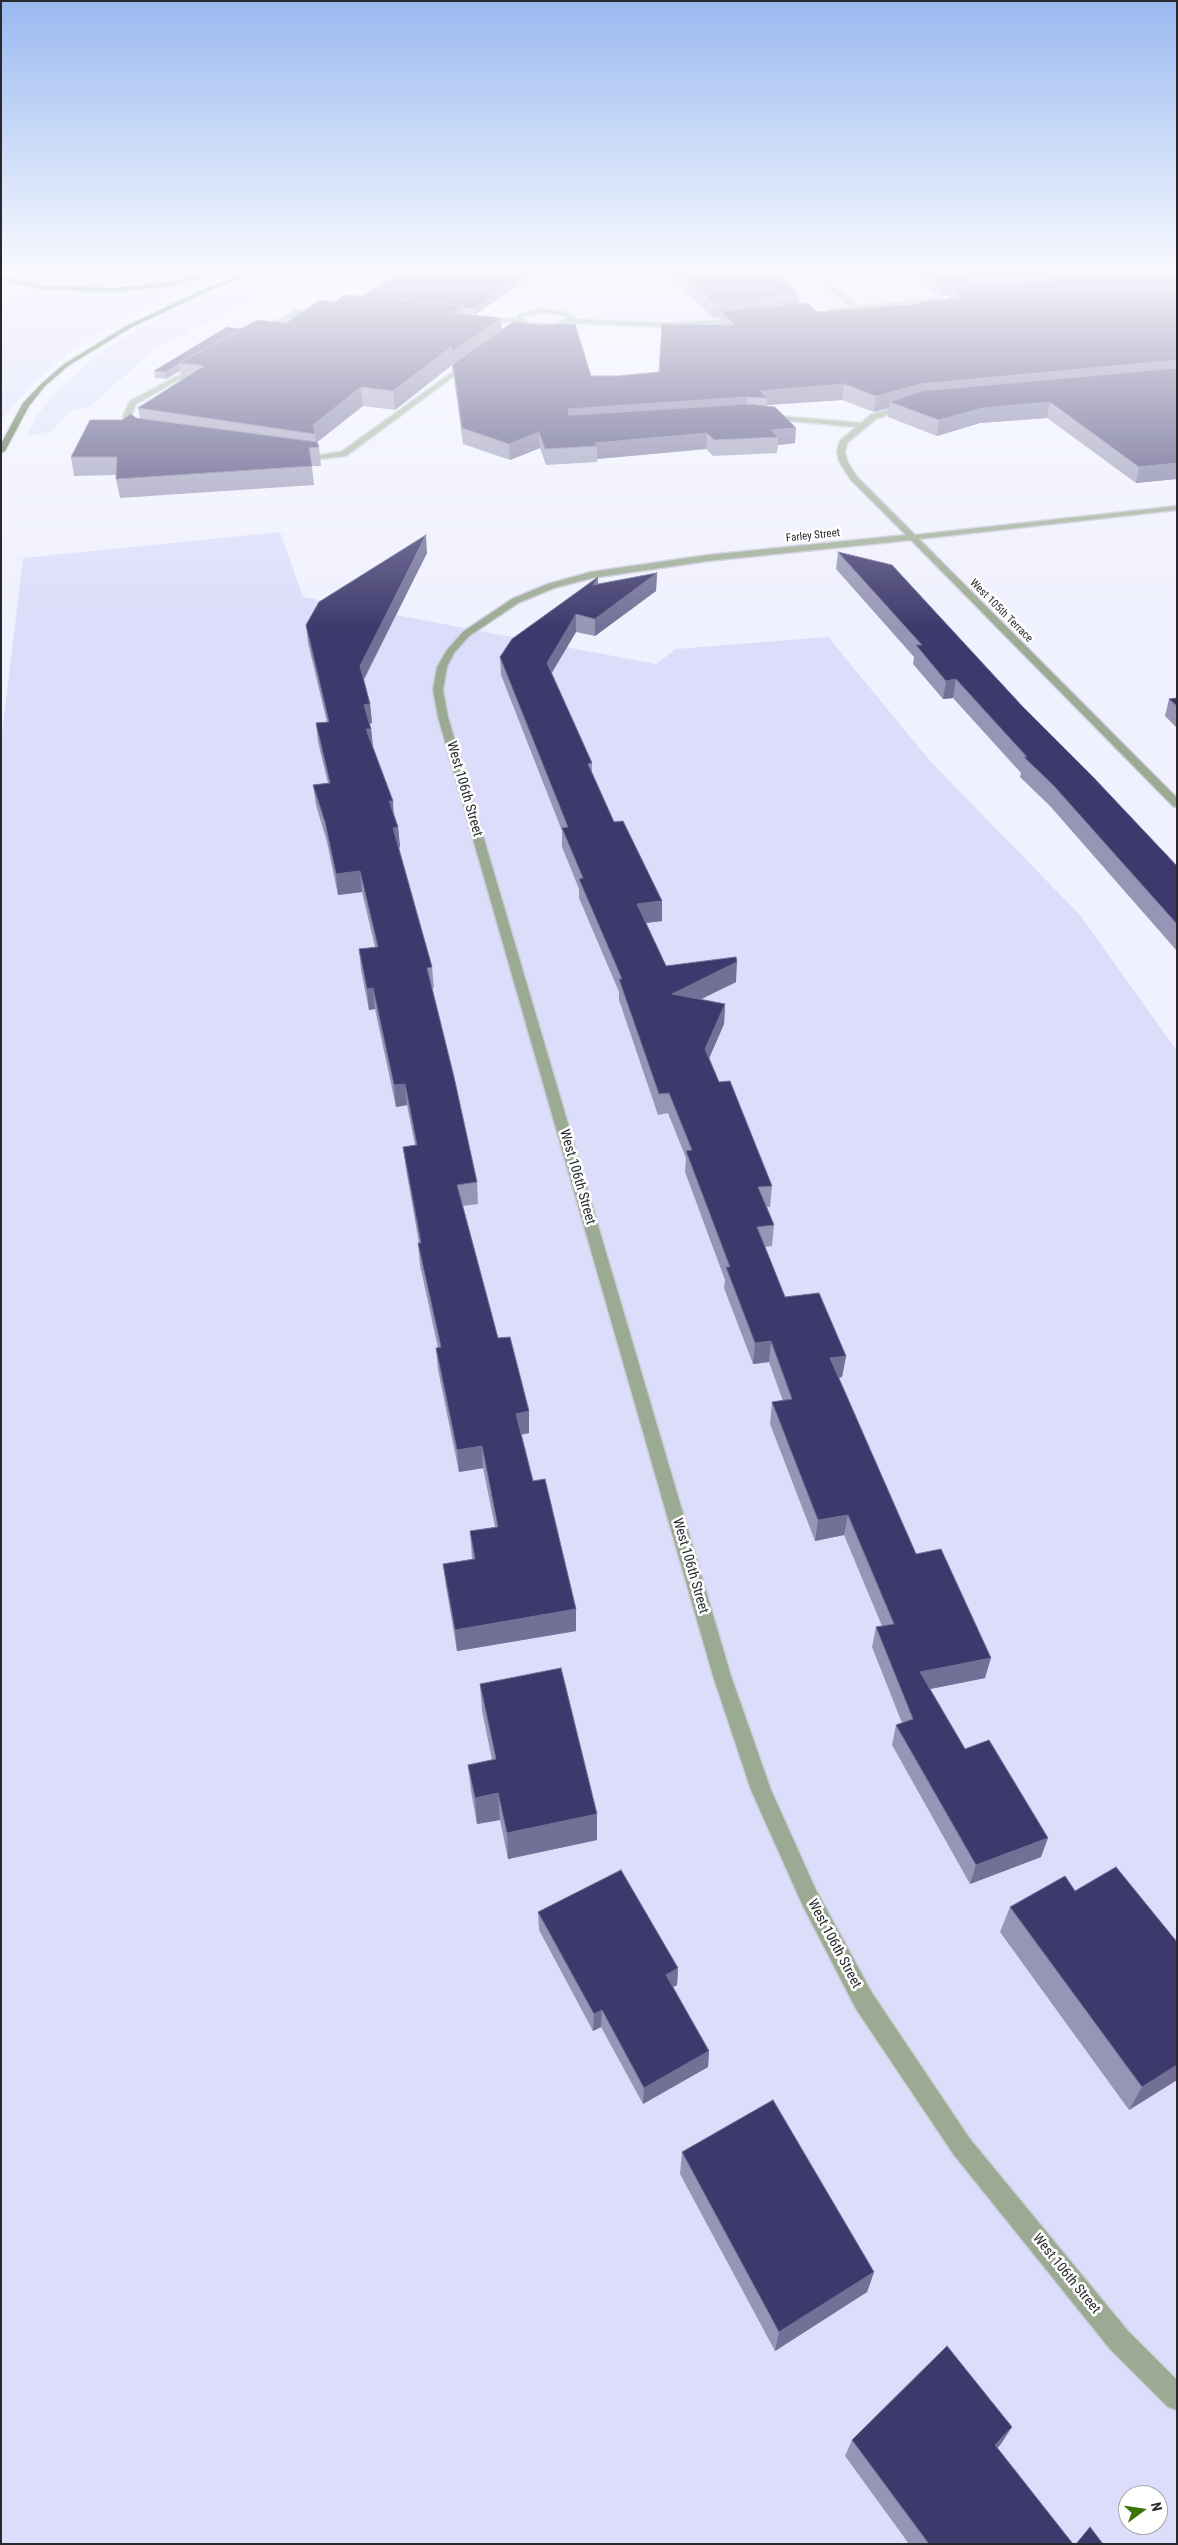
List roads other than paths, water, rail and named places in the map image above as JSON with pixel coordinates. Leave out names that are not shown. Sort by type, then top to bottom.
[{"type":"highway","points":[[1,452],[26,405],[38,391]]},
{"type":"street","points":[[148,433],[139,432],[127,416],[132,403],[154,391]]},
{"type":"street","points":[[290,453],[319,457],[344,454],[431,391]]},
{"type":"street","name":"West 105th Terrace","points":[[919,403],[873,417],[860,426],[844,441],[841,451],[843,461],[854,478],[1177,804]]},
{"type":"street","points":[[762,417],[860,426]]},
{"type":"street","name":"Farley Street","points":[[466,634],[489,616],[515,601],[551,586],[591,575],[670,562],[1177,508]]},
{"type":"street","name":"West 106th Street","points":[[466,634],[450,652],[442,667],[438,690],[443,717],[722,1676],[761,1790],[809,1897],[864,2002],[962,2147],[1120,2340],[1177,2398]]}]
